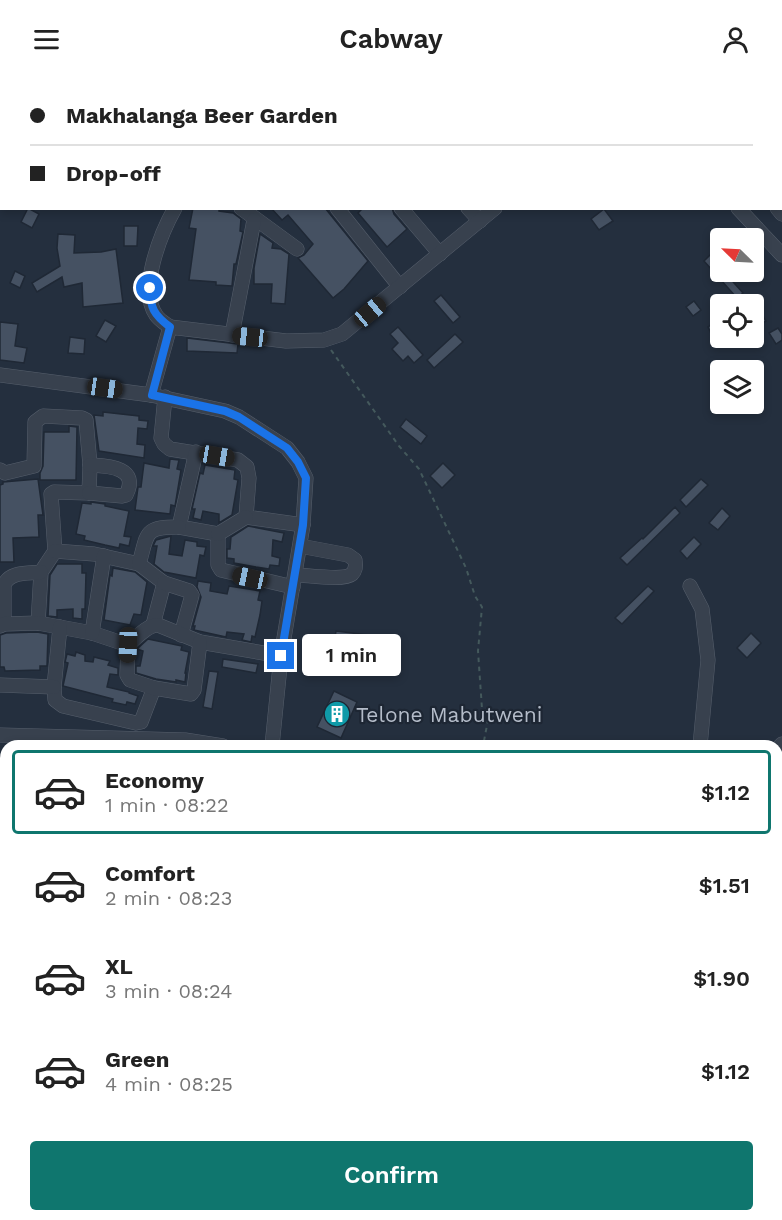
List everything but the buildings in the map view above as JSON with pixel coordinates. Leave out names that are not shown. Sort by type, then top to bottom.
[{"type":"street","points":[[174,210],[149,275],[150,301],[156,316],[170,327],[286,341],[324,340],[342,334],[493,210]]},
{"type":"street","points":[[243,210],[297,249]]},
{"type":"street","points":[[403,210],[440,254]]},
{"type":"street","points":[[470,210],[480,221]]},
{"type":"street","points":[[740,210],[782,255]]},
{"type":"street","points":[[343,211],[400,287]]},
{"type":"street","points":[[232,335],[254,220]]},
{"type":"street","points":[[170,327],[158,396],[161,438],[164,444],[171,449],[238,460],[248,467],[246,517]]},
{"type":"street","points":[[0,375],[158,396],[225,411],[239,417],[287,448],[298,462],[306,478],[303,525],[281,656],[273,740]]},
{"type":"street","points":[[0,470],[5,473],[34,466],[35,422],[43,416],[82,418],[86,420],[90,465],[89,493]]},
{"type":"street","points":[[179,527],[196,453]]},
{"type":"street","points":[[38,623],[41,572],[55,551],[51,494],[54,492],[122,496],[126,495],[129,488],[127,475],[122,470],[90,465]]},
{"type":"street","points":[[139,564],[148,534],[160,527],[179,527],[218,534],[246,517],[303,525]]},
{"type":"street","points":[[218,534],[218,565],[221,570],[294,581],[344,577],[352,574],[356,568],[355,560],[348,555],[300,546]]},
{"type":"street","points":[[55,551],[104,556],[139,564],[164,583],[189,591],[192,595],[181,635]]},
{"type":"street","points":[[92,633],[104,556]]},
{"type":"street","points":[[41,572],[12,575],[7,579],[4,585],[2,625],[38,623],[92,633],[128,645]]},
{"type":"street","points":[[128,645],[153,625],[164,583]]},
{"type":"street","points":[[690,586],[702,609],[708,660],[701,740]]},
{"type":"street","points":[[153,625],[200,642],[281,656]]},
{"type":"street","points":[[60,627],[54,687],[55,700],[63,706],[136,723],[141,722],[154,688]]},
{"type":"street","points":[[128,645],[130,680],[154,688],[191,694],[194,690],[200,642]]},
{"type":"street","points":[[0,685],[54,687]]},
{"type":"street","points":[[0,735],[54,740]]},
{"type":"path","points":[[324,340],[399,446],[419,469],[482,607],[478,651],[482,709],[488,720],[484,740]]},
{"type":"place","name":"Telone Mabutweni","points":[[337,714]]},
{"type":"route","points":[[150,288],[150,301],[156,316],[170,327],[152,395],[225,411],[239,417],[287,448],[298,462],[306,478],[303,525],[296,575],[281,656]]}]
